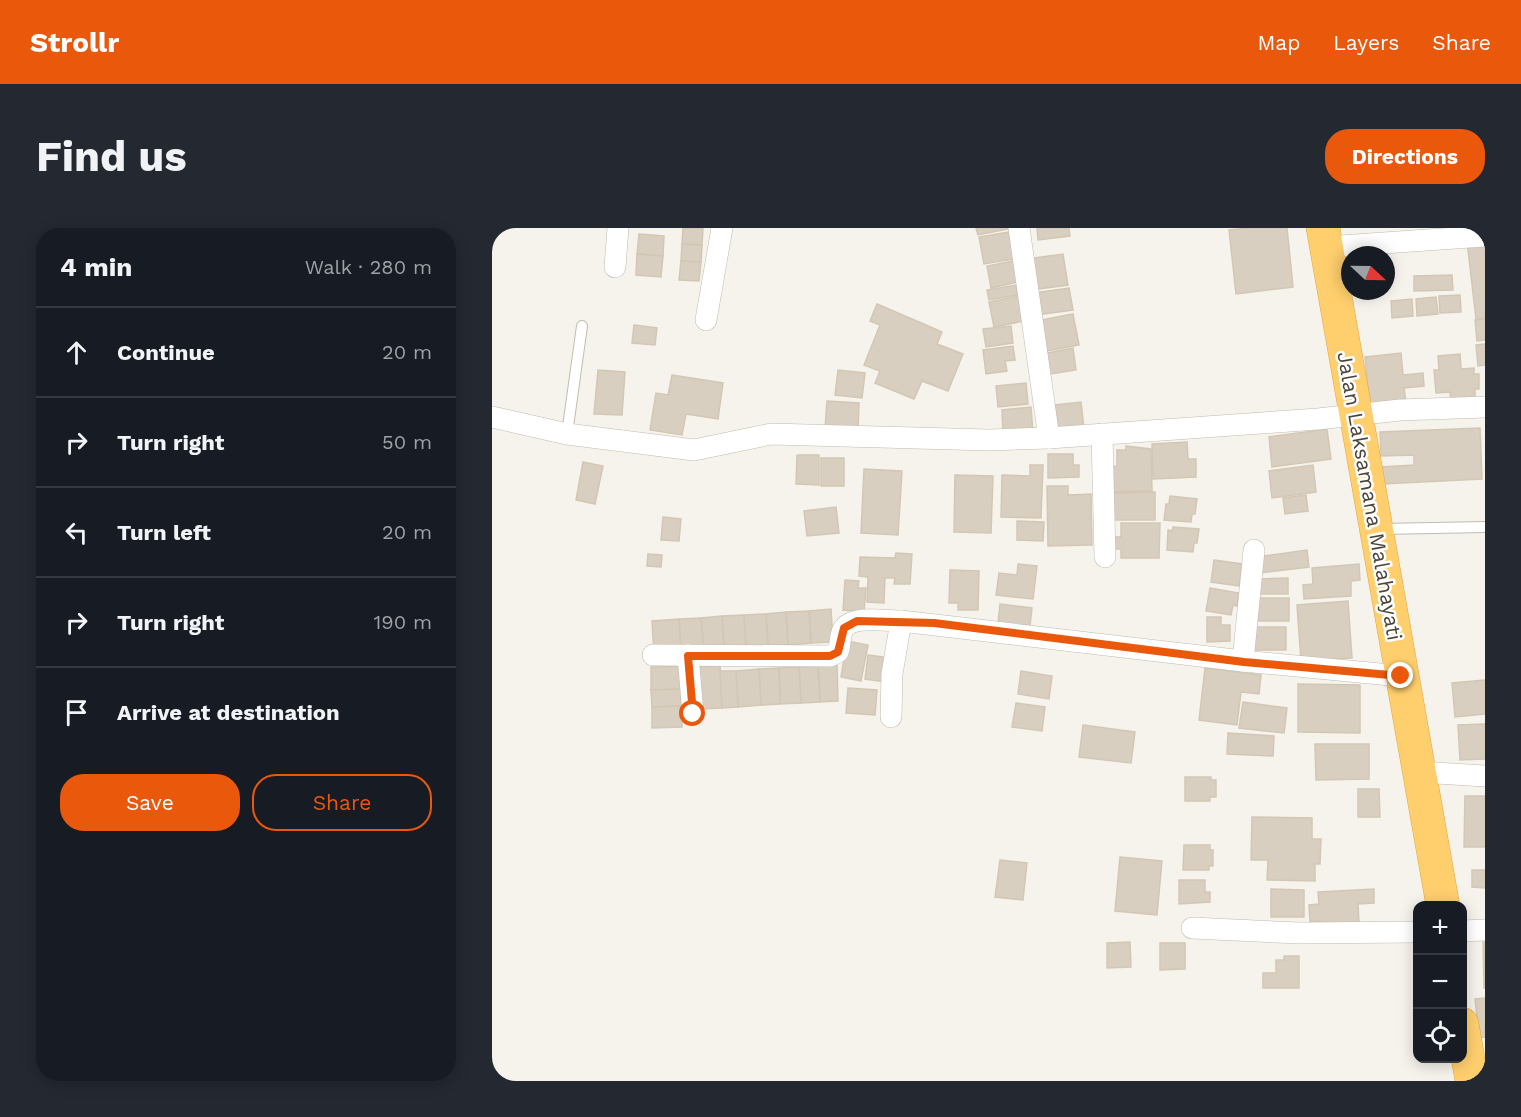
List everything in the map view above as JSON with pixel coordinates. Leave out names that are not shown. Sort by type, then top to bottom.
[{"type":"highway","name":"Jalan Laksamana Malahayati","points":[[1325,237],[1442,901]]},
{"type":"highway","points":[[1467,1040],[1475,1066]]},
{"type":"street","points":[[615,267],[618,228]]},
{"type":"street","points":[[706,320],[722,228]]},
{"type":"street","points":[[1019,228],[1049,438]]},
{"type":"street","points":[[1325,237],[1485,236]]},
{"type":"street","points":[[492,417],[567,434],[694,450],[771,434],[989,440],[1049,438],[1400,410],[1485,407]]},
{"type":"street","points":[[1102,435],[1105,557]]},
{"type":"street","points":[[1244,662],[1254,550]]},
{"type":"street","points":[[653,655],[830,656],[838,652],[842,634],[849,624],[857,621],[901,621],[1244,662],[1401,676]]},
{"type":"street","points":[[891,717],[893,666],[901,621]]},
{"type":"street","points":[[688,656],[693,714]]},
{"type":"street","points":[[1420,772],[1485,776]]},
{"type":"street","points":[[1192,928],[1299,933],[1413,932]]},
{"type":"street","points":[[1467,931],[1485,930]]},
{"type":"lane","points":[[567,434],[582,326]]},
{"type":"lane","points":[[1377,530],[1485,527]]},
{"type":"building","points":[[683,228],[703,228],[702,245],[682,244]]},
{"type":"building","points":[[976,228],[1013,228],[978,235]]},
{"type":"building","points":[[1037,228],[1069,228],[1070,236],[1038,240]]},
{"type":"building","points":[[1287,228],[1293,287],[1236,294],[1229,230]]},
{"type":"building","points":[[1014,231],[1019,258],[984,264],[979,237]]},
{"type":"building","points":[[639,234],[664,236],[663,256],[637,254]]},
{"type":"building","points":[[1467,241],[1485,242],[1485,318],[1476,319]]},
{"type":"building","points":[[682,244],[702,245],[701,262],[681,261]]},
{"type":"building","points":[[637,254],[663,256],[661,277],[636,275]]},
{"type":"building","points":[[1063,254],[1068,285],[1032,290],[1028,259]]},
{"type":"building","points":[[1018,260],[1022,281],[991,288],[987,266]]},
{"type":"building","points":[[681,261],[701,262],[699,281],[679,280]]},
{"type":"building","points":[[1452,275],[1453,290],[1414,291],[1414,276]]},
{"type":"building","points":[[1016,285],[1018,295],[989,300],[987,290]]},
{"type":"building","points":[[1069,288],[1073,310],[1037,315],[1034,293]]},
{"type":"building","points":[[1460,295],[1461,312],[1440,313],[1439,296]]},
{"type":"building","points":[[1019,296],[1024,321],[994,327],[989,302]]},
{"type":"building","points":[[1436,297],[1438,314],[1417,316],[1416,299]]},
{"type":"building","points":[[1412,299],[1413,316],[1392,318],[1391,301]]},
{"type":"building","points":[[877,304],[942,332],[937,344],[963,354],[948,391],[922,381],[914,399],[875,383],[880,371],[864,365],[880,325],[870,321]]},
{"type":"building","points":[[1073,314],[1079,345],[1041,352],[1036,321]]},
{"type":"building","points":[[1485,319],[1485,340],[1477,341],[1475,320]]},
{"type":"building","points":[[634,325],[657,328],[655,345],[632,343]]},
{"type":"building","points":[[1011,326],[1013,343],[986,347],[983,329]]},
{"type":"building","points":[[1485,344],[1485,365],[1478,366],[1476,345]]},
{"type":"building","points":[[1013,346],[1015,360],[1005,361],[1007,371],[986,374],[983,350]]},
{"type":"building","points":[[1073,348],[1076,370],[1045,375],[1042,354]]},
{"type":"building","points":[[1401,353],[1403,375],[1423,373],[1424,386],[1404,388],[1406,403],[1370,407],[1365,357]]},
{"type":"building","points":[[1460,354],[1461,369],[1474,368],[1474,374],[1479,374],[1479,389],[1475,389],[1475,399],[1451,401],[1450,392],[1436,393],[1434,370],[1439,370],[1438,356]]},
{"type":"building","points":[[598,370],[625,372],[622,415],[594,414]]},
{"type":"building","points":[[838,370],[865,373],[862,398],[835,395]]},
{"type":"building","points":[[672,375],[723,383],[718,419],[686,414],[682,435],[650,430],[656,393],[668,395]]},
{"type":"building","points":[[1026,383],[1028,404],[998,407],[996,386]]},
{"type":"building","points":[[827,401],[859,403],[858,432],[825,429]]},
{"type":"building","points":[[1081,402],[1084,429],[1058,432],[1055,405]]},
{"type":"building","points":[[1031,407],[1033,433],[1003,436],[1002,410]]},
{"type":"building","points":[[1480,428],[1482,479],[1382,484],[1381,467],[1414,465],[1414,455],[1381,456],[1380,432]]},
{"type":"building","points":[[1327,429],[1331,459],[1272,467],[1269,437]]},
{"type":"building","points":[[1187,442],[1188,459],[1196,459],[1196,477],[1153,479],[1152,444]]},
{"type":"building","points":[[1126,446],[1151,449],[1152,491],[1108,492],[1107,467],[1117,466],[1117,450],[1126,450]]},
{"type":"building","points":[[1048,454],[1073,454],[1073,465],[1079,465],[1079,477],[1048,478]]},
{"type":"building","points":[[797,455],[819,455],[819,485],[796,484]]},
{"type":"building","points":[[821,458],[844,458],[844,486],[821,486]]},
{"type":"building","points":[[583,462],[603,466],[595,504],[576,500]]},
{"type":"building","points":[[1030,465],[1043,465],[1041,518],[1001,517],[1002,475],[1030,476]]},
{"type":"building","points":[[1313,465],[1316,492],[1272,498],[1269,471]]},
{"type":"building","points":[[864,469],[902,471],[898,535],[861,533]]},
{"type":"building","points":[[955,475],[993,476],[991,533],[954,532]]},
{"type":"building","points":[[1047,486],[1068,486],[1068,495],[1091,494],[1092,545],[1048,546]]},
{"type":"building","points":[[1155,492],[1155,520],[1108,520],[1108,493]]},
{"type":"building","points":[[1306,495],[1308,511],[1285,514],[1283,498]]},
{"type":"building","points":[[1170,496],[1197,499],[1195,514],[1192,514],[1191,522],[1164,520],[1166,504],[1169,504]]},
{"type":"building","points":[[836,507],[839,533],[807,536],[804,511]]},
{"type":"building","points":[[663,517],[681,519],[679,541],[661,540]]},
{"type":"building","points":[[1017,521],[1044,522],[1043,541],[1017,540]]},
{"type":"building","points":[[1121,523],[1160,523],[1159,558],[1121,558],[1121,549],[1112,549],[1112,537],[1121,537]]},
{"type":"building","points":[[1173,527],[1199,529],[1193,552],[1167,550],[1168,530],[1172,531]]},
{"type":"building","points":[[1307,550],[1309,567],[1259,573],[1257,557]]},
{"type":"building","points":[[896,553],[912,554],[910,584],[894,584],[895,578],[885,578],[884,603],[867,602],[868,577],[859,576],[860,557],[895,558]]},
{"type":"building","points":[[648,554],[662,555],[661,567],[647,566]]},
{"type":"building","points":[[1214,560],[1242,564],[1239,586],[1211,582]]},
{"type":"building","points":[[1018,564],[1037,566],[1033,599],[996,595],[999,573],[1017,575]]},
{"type":"building","points":[[1359,564],[1360,580],[1351,581],[1351,596],[1304,599],[1303,585],[1313,584],[1312,568]]},
{"type":"building","points":[[950,570],[979,571],[978,610],[958,610],[958,603],[949,603]]},
{"type":"building","points":[[1288,578],[1288,594],[1258,594],[1258,579]]},
{"type":"building","points":[[845,580],[859,581],[858,588],[866,588],[864,612],[843,610]]},
{"type":"building","points":[[1210,588],[1239,593],[1237,606],[1233,605],[1231,615],[1206,611]]},
{"type":"building","points":[[1255,598],[1289,598],[1289,621],[1255,621]]},
{"type":"building","points":[[1348,601],[1352,658],[1301,661],[1297,605]]},
{"type":"building","points":[[1000,604],[1032,608],[1030,626],[998,623]]},
{"type":"building","points":[[831,609],[833,642],[811,643],[809,611]]},
{"type":"building","points":[[809,611],[811,643],[788,645],[786,612]]},
{"type":"building","points":[[786,612],[788,645],[768,646],[766,614]]},
{"type":"building","points":[[766,614],[768,646],[746,648],[744,615]]},
{"type":"building","points":[[744,615],[746,648],[724,649],[722,616]]},
{"type":"building","points":[[722,616],[724,649],[704,650],[701,618]]},
{"type":"building","points":[[1207,617],[1221,617],[1221,625],[1230,625],[1230,641],[1207,642]]},
{"type":"building","points":[[701,618],[704,650],[681,652],[679,619]]},
{"type":"building","points":[[679,619],[681,652],[654,654],[652,621]]},
{"type":"building","points":[[1251,627],[1286,627],[1286,650],[1251,650]]},
{"type":"building","points":[[847,641],[868,645],[861,681],[841,677]]},
{"type":"building","points":[[868,655],[890,658],[886,682],[865,679]]},
{"type":"building","points":[[720,665],[722,708],[700,709],[698,666]]},
{"type":"building","points":[[837,665],[838,701],[820,702],[818,666]]},
{"type":"building","points":[[681,666],[681,689],[651,690],[651,667]]},
{"type":"building","points":[[818,666],[820,702],[801,703],[799,667]]},
{"type":"building","points":[[799,667],[801,703],[780,704],[779,668]]},
{"type":"building","points":[[779,668],[780,704],[761,705],[759,669]]},
{"type":"building","points":[[1205,668],[1261,675],[1259,694],[1241,692],[1237,725],[1199,720]]},
{"type":"building","points":[[759,669],[761,705],[738,707],[736,671]]},
{"type":"building","points":[[720,671],[736,671],[738,707],[722,708]]},
{"type":"building","points":[[1021,671],[1052,676],[1049,699],[1018,694]]},
{"type":"building","points":[[1485,680],[1485,714],[1455,717],[1452,683]]},
{"type":"building","points":[[1298,684],[1360,685],[1360,733],[1298,732]]},
{"type":"building","points":[[848,688],[877,690],[875,715],[846,713]]},
{"type":"building","points":[[681,689],[682,706],[652,707],[651,690]]},
{"type":"building","points":[[1243,702],[1287,708],[1284,733],[1239,728]]},
{"type":"building","points":[[1016,703],[1045,707],[1042,731],[1012,727]]},
{"type":"building","points":[[682,706],[682,727],[652,728],[652,707]]},
{"type":"building","points":[[1485,724],[1485,759],[1460,760],[1458,725]]},
{"type":"building","points":[[1083,725],[1135,732],[1131,763],[1079,757]]},
{"type":"building","points":[[1228,733],[1274,736],[1273,756],[1227,754]]},
{"type":"building","points":[[1315,744],[1369,744],[1369,779],[1316,780]]},
{"type":"building","points":[[1185,777],[1211,777],[1211,780],[1216,780],[1216,797],[1210,797],[1210,801],[1185,801]]},
{"type":"building","points":[[1358,789],[1379,789],[1380,817],[1358,817]]},
{"type":"building","points":[[1465,796],[1485,796],[1485,847],[1464,847]]},
{"type":"building","points":[[1252,817],[1312,818],[1312,839],[1321,839],[1320,864],[1315,864],[1315,881],[1267,880],[1268,860],[1251,860]]},
{"type":"building","points":[[1184,845],[1210,845],[1210,850],[1213,850],[1213,866],[1209,866],[1209,870],[1183,870]]},
{"type":"building","points":[[1120,857],[1162,861],[1157,915],[1115,911]]},
{"type":"building","points":[[1000,860],[1027,863],[1023,900],[995,897]]},
{"type":"building","points":[[1472,870],[1485,870],[1485,888],[1472,887]]},
{"type":"building","points":[[1179,880],[1205,880],[1205,892],[1210,892],[1210,902],[1179,904]]},
{"type":"building","points":[[1271,889],[1304,890],[1304,917],[1271,917]]},
{"type":"building","points":[[1374,889],[1374,903],[1358,904],[1359,923],[1320,926],[1320,921],[1310,922],[1309,905],[1319,904],[1318,892]]},
{"type":"building","points":[[1130,942],[1131,967],[1107,968],[1107,943]]},
{"type":"building","points":[[1483,942],[1485,942],[1485,988],[1484,988]]},
{"type":"building","points":[[1160,943],[1185,943],[1185,969],[1160,970]]},
{"type":"building","points":[[1284,956],[1299,956],[1299,988],[1263,988],[1263,973],[1276,973],[1276,960],[1284,960]]},
{"type":"building","points":[[1485,998],[1485,1037],[1479,1038],[1475,999]]},
{"type":"route","points":[[693,714],[688,656],[830,656],[838,652],[844,628],[857,621],[934,623],[1244,662],[1401,676]]}]
